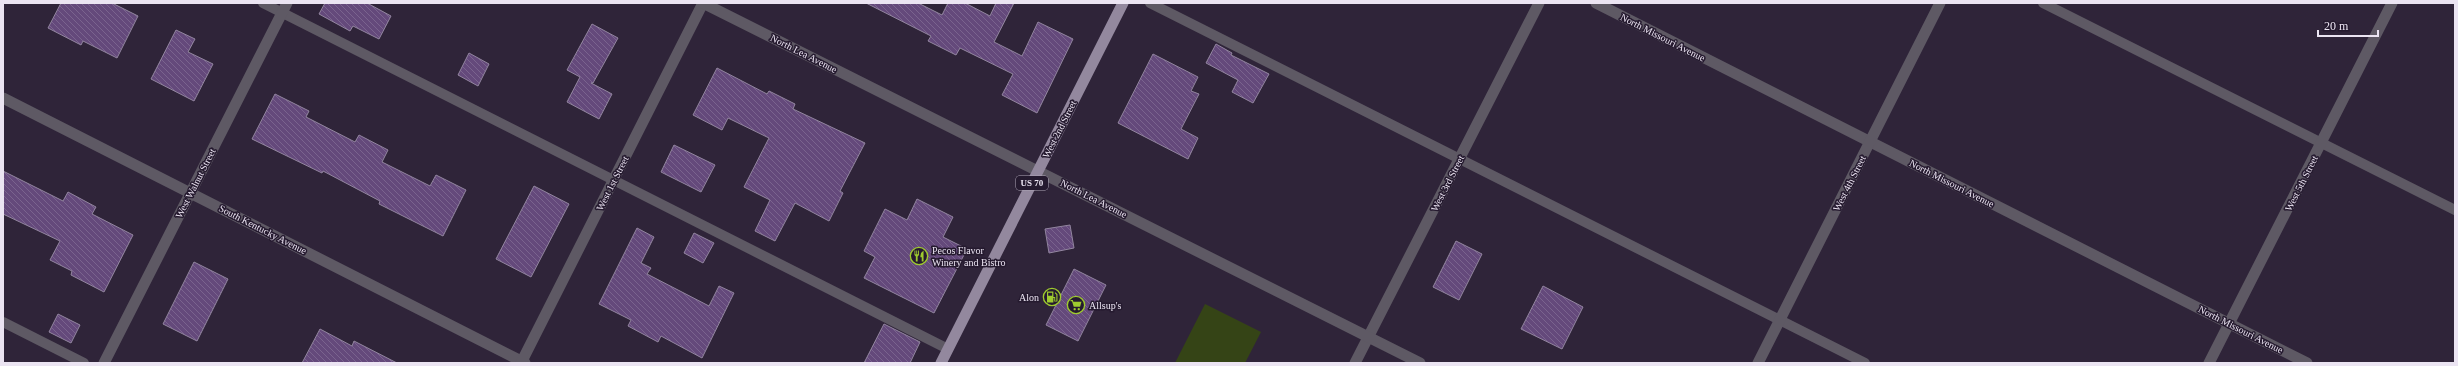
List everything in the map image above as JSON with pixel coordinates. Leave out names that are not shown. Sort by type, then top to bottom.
[{"type":"main road","name":"West 2nd Street","points":[[941,363],[1123,3]]},
{"type":"street","name":"North Lea Avenue","points":[[703,3],[1420,363]]},
{"type":"street","name":"West 1st Street","points":[[522,362],[703,3]]},
{"type":"street","name":"West 3rd Street","points":[[1355,363],[1539,3]]},
{"type":"street","name":"North Missouri Avenue","points":[[1596,3],[2307,363]]},
{"type":"street","name":"West 4th Street","points":[[1758,363],[1940,3]]},
{"type":"street","name":"West 5th Street","points":[[2209,363],[2392,3]]},
{"type":"street","name":"West Walnut Street","points":[[104,363],[284,8]]},
{"type":"street","name":"South Kentucky Avenue","points":[[3,98],[522,362]]},
{"type":"lane","points":[[262,3],[284,8],[613,182],[948,349]]},
{"type":"lane","points":[[1150,3],[1866,363]]},
{"type":"lane","points":[[2043,3],[2455,210]]},
{"type":"lane","points":[[3,322],[84,363]]},
{"type":"green space","points":[[1205,304],[1261,332],[1245,363],[1175,363]]},
{"type":"building","points":[[61,3],[112,3],[138,16],[117,58],[83,41],[81,45],[48,28]]},
{"type":"building","points":[[325,3],[367,3],[391,16],[379,39],[353,26],[350,31],[319,14]]},
{"type":"building","points":[[866,3],[918,3],[942,15],[948,3],[965,3],[990,16],[996,3],[1014,3],[994,42],[1022,56],[1038,22],[1073,39],[1037,113],[1002,95],[1013,74],[960,48],[956,55],[928,41],[931,36]]},
{"type":"building","points":[[592,24],[618,38],[593,83],[591,83],[612,94],[599,119],[567,102],[580,77],[567,70]]},
{"type":"building","points":[[176,30],[195,39],[188,52],[213,64],[194,101],[151,79]]},
{"type":"building","points":[[1216,44],[1232,53],[1231,55],[1269,74],[1253,103],[1232,92],[1238,80],[1206,63]]},
{"type":"building","points":[[469,53],[489,64],[478,86],[458,75]]},
{"type":"building","points":[[1153,54],[1198,77],[1191,91],[1199,94],[1181,129],[1198,138],[1188,159],[1118,123]]},
{"type":"building","points":[[717,68],[767,94],[769,91],[795,104],[793,109],[865,143],[840,191],[843,193],[829,221],[795,203],[775,241],[755,231],[770,200],[744,187],[769,138],[728,118],[722,130],[693,115]]},
{"type":"building","points":[[275,94],[309,111],[306,117],[355,142],[359,135],[388,150],[382,162],[430,186],[436,175],[466,190],[443,236],[379,204],[380,201],[323,171],[322,173],[252,139]]},
{"type":"building","points":[[674,145],[715,165],[701,192],[661,172]]},
{"type":"building","points":[[3,171],[63,201],[68,192],[96,207],[92,214],[133,235],[104,292],[71,275],[72,271],[50,260],[60,241],[3,214]]},
{"type":"building","points":[[534,186],[569,204],[531,277],[496,259]]},
{"type":"building","points":[[917,199],[953,217],[943,237],[967,249],[934,313],[864,278],[875,257],[864,251],[885,209],[907,220]]},
{"type":"building","points":[[1070,225],[1074,248],[1049,253],[1045,229]]},
{"type":"building","points":[[637,228],[654,237],[641,263],[651,268],[647,274],[709,306],[719,286],[734,293],[702,358],[661,336],[658,342],[628,326],[631,320],[599,304]]},
{"type":"building","points":[[694,233],[714,243],[703,263],[684,253]]},
{"type":"building","points":[[1456,241],[1482,254],[1459,300],[1433,287]]},
{"type":"building","points":[[194,262],[228,279],[197,341],[163,324]]},
{"type":"building","name":"Allsup's","points":[[1074,269],[1106,285],[1078,341],[1046,325]]},
{"type":"building","points":[[1543,286],[1583,307],[1562,349],[1521,329]]},
{"type":"building","points":[[58,314],[80,325],[71,343],[49,332]]},
{"type":"building","points":[[884,324],[920,342],[910,363],[864,363]]},
{"type":"building","points":[[320,329],[352,346],[354,341],[397,363],[302,363]]},
{"type":"place","name":"Pecos Flavor Winery and Bistro","points":[[919,256]]},
{"type":"place","name":"Alon","points":[[1052,297]]},
{"type":"place","name":"Allsup's","points":[[1076,305]]}]
